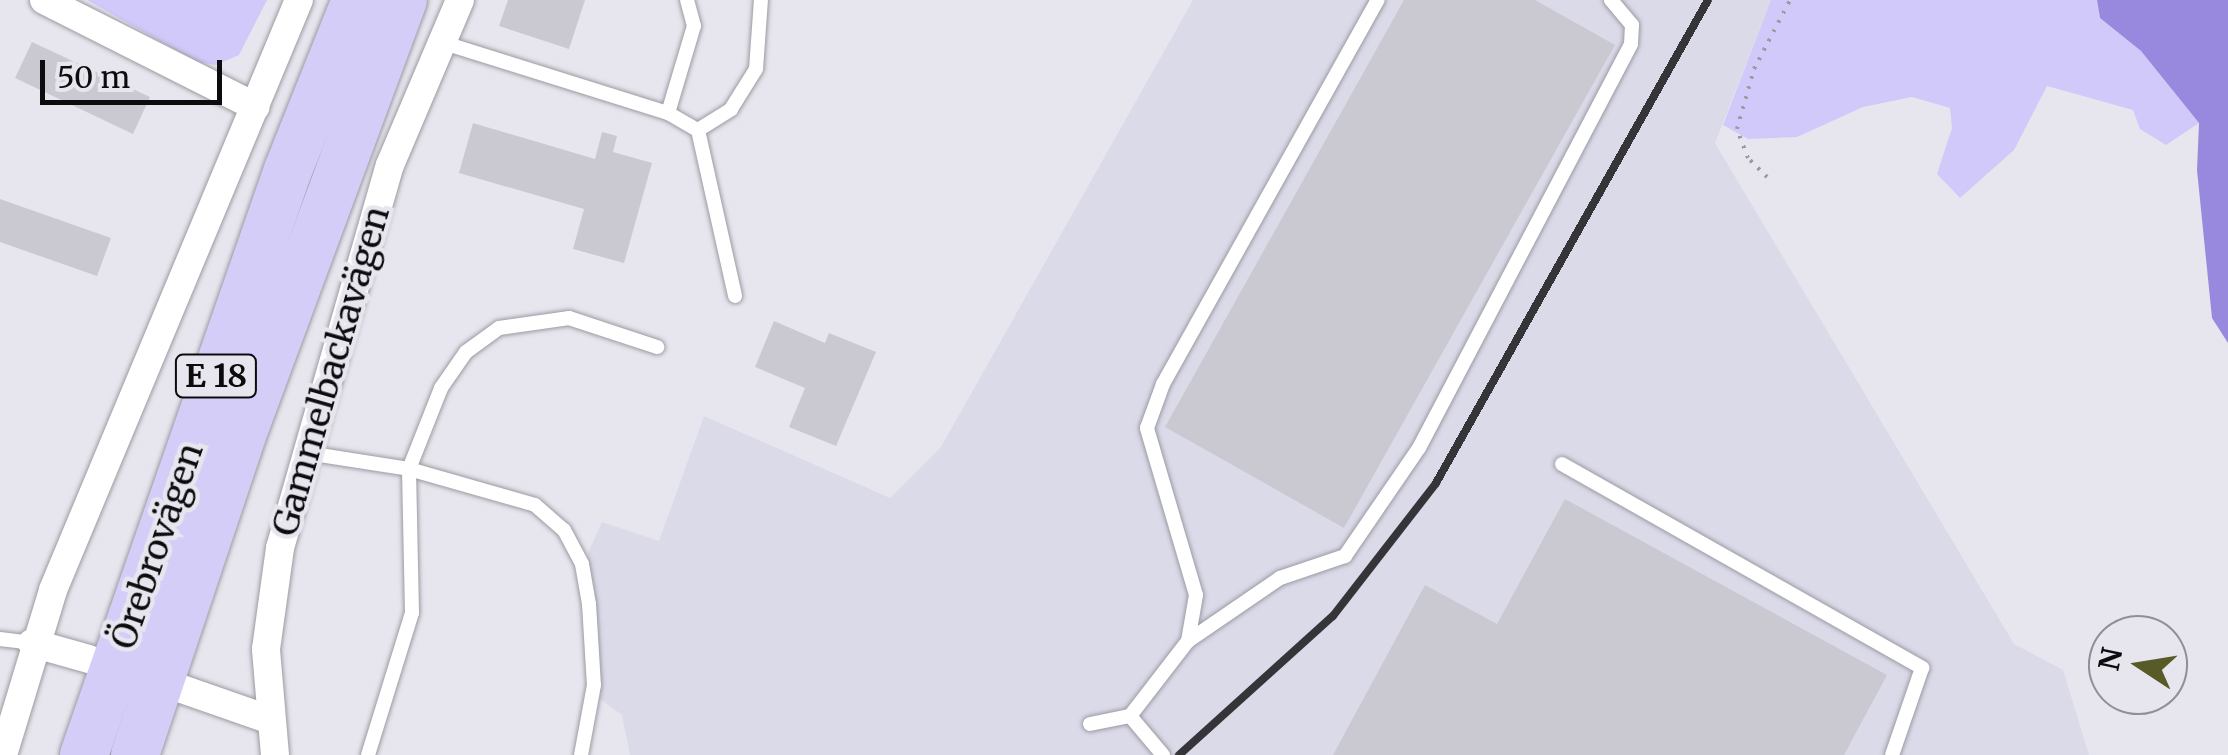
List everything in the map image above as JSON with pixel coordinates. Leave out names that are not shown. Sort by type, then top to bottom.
[{"type":"highway","name":"Örebrovägen","points":[[84,755],[288,170],[356,0]]},
{"type":"highway","name":"Örebrovägen","points":[[135,755],[242,435],[403,0]]},
{"type":"street","points":[[44,0],[256,108]]},
{"type":"street","points":[[2,755],[32,643],[299,0]]},
{"type":"street","name":"Gammelbackavägen","points":[[274,755],[268,719],[270,598],[367,237],[460,0]]},
{"type":"street","points":[[32,643],[89,658]]},
{"type":"street","points":[[178,688],[268,719]]},
{"type":"lane","points":[[668,114],[694,26],[687,0]]},
{"type":"lane","points":[[698,130],[731,110],[756,69],[761,0]]},
{"type":"lane","points":[[1188,641],[1196,594],[1147,428],[1163,384],[1378,0]]},
{"type":"lane","points":[[1090,724],[1130,716],[1188,641],[1280,578],[1345,556],[1419,448],[1630,44],[1632,25],[1612,0]]},
{"type":"lane","points":[[441,42],[668,114],[698,130],[736,296]]},
{"type":"lane","points":[[368,755],[412,612],[408,469],[441,388],[466,352],[499,328],[569,318],[656,347]]},
{"type":"lane","points":[[307,453],[408,469],[535,505],[564,530],[582,564],[589,604],[594,685],[581,755]]},
{"type":"lane","points":[[1562,464],[1922,668],[1892,755]]},
{"type":"lane","points":[[0,639],[32,643]]},
{"type":"lane","points":[[1130,716],[1163,755]]},
{"type":"path","points":[[1767,176],[1748,158],[1737,130],[1754,69],[1790,0]]},
{"type":"shaded area","points":[[87,0],[267,0],[239,55],[216,65],[197,62]]},
{"type":"shaded area","points":[[1193,0],[1771,0],[1715,143],[2014,644],[2063,670],[2089,755],[630,755],[622,715],[600,699],[588,553],[602,522],[659,541],[704,416],[890,498],[941,447]]},
{"type":"shaded area","points":[[1771,0],[2097,0],[2100,18],[2141,51],[2199,123],[2166,145],[2140,129],[2133,110],[2047,86],[2014,150],[1960,198],[1937,174],[1952,128],[1950,108],[1912,97],[1863,107],[1797,137],[1748,139],[1723,125]]},
{"type":"shaded area","points":[[2097,0],[2228,0],[2228,343],[2212,318],[2197,170],[2199,123],[2141,51],[2100,18]]},
{"type":"building","points":[[508,0],[585,0],[569,49],[499,26]]},
{"type":"building","points":[[1404,0],[1535,0],[1615,45],[1344,528],[1165,427]]},
{"type":"building","points":[[32,42],[150,97],[133,134],[15,78]]},
{"type":"building","points":[[473,123],[595,159],[602,132],[617,136],[613,152],[652,163],[624,263],[573,249],[584,209],[459,173]]},
{"type":"building","points":[[0,199],[111,238],[97,276],[0,242]]},
{"type":"building","points":[[774,321],[825,343],[829,333],[876,352],[836,446],[789,427],[805,388],[755,367]]},
{"type":"building","points":[[1565,499],[1887,675],[1844,755],[1333,755],[1425,585],[1497,624]]},
{"type":"railway","points":[[1179,755],[1333,616],[1436,483],[1708,0]]}]
